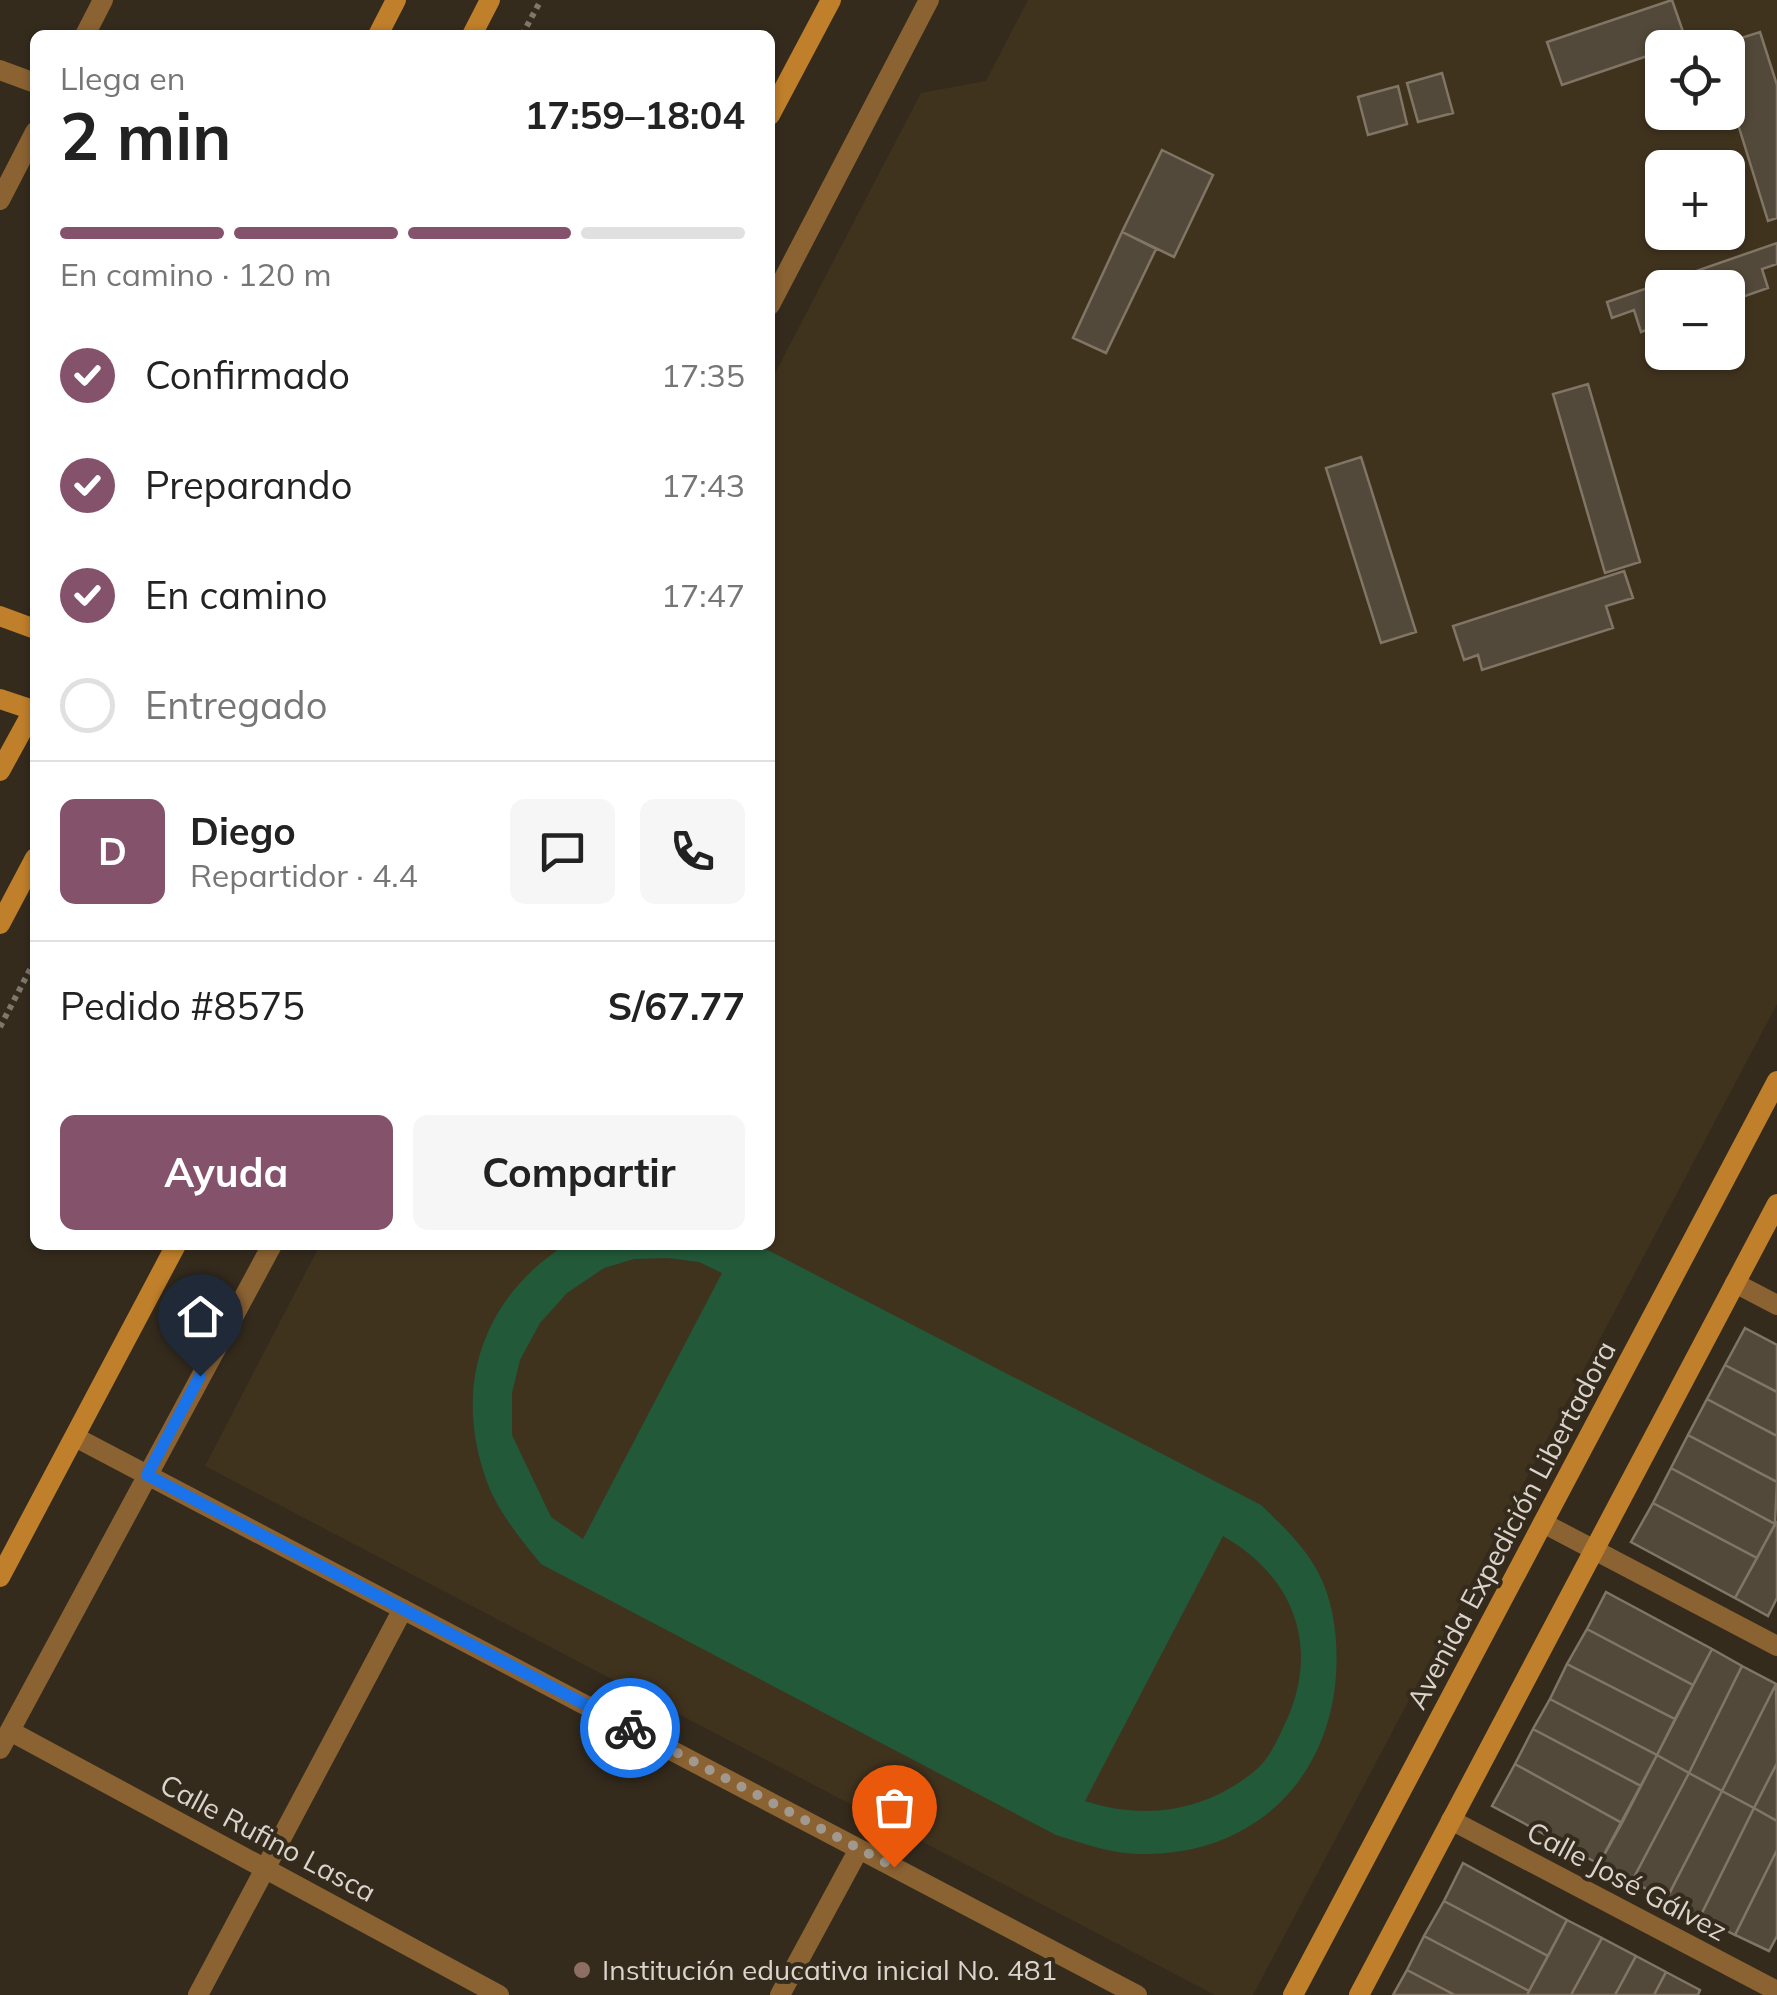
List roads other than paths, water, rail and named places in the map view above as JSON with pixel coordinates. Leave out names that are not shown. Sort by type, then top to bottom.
[{"type":"street","points":[[88,30],[103,0]]},
{"type":"street","points":[[381,30],[396,0]]},
{"type":"street","points":[[475,30],[490,0]]},
{"type":"street","points":[[775,105],[830,0]]},
{"type":"street","points":[[775,294],[929,0]]},
{"type":"street","points":[[0,70],[30,80]]},
{"type":"street","points":[[0,200],[30,142]]},
{"type":"street","points":[[0,616],[30,627]]},
{"type":"street","points":[[0,698],[30,709]]},
{"type":"street","points":[[0,771],[30,717]]},
{"type":"street","points":[[0,924],[30,867]]},
{"type":"street","name":"Avenida Expedición Libertadora","points":[[1293,1995],[1777,1080]]},
{"type":"street","points":[[1358,1995],[1777,1204]]},
{"type":"street","points":[[0,1577],[173,1250]]},
{"type":"street","points":[[5,1740],[269,1250]]},
{"type":"street","points":[[1735,1283],[1777,1305]]},
{"type":"street","points":[[75,1437],[1137,1995]]},
{"type":"street","points":[[1542,1523],[1777,1646]]},
{"type":"street","points":[[198,1995],[402,1609]]},
{"type":"street","name":"Calle Rufino Lasca","points":[[5,1740],[266,1868],[499,1995]]},
{"type":"street","name":"Calle José Gálvez","points":[[1451,1820],[1777,1991]]},
{"type":"street","points":[[780,1995],[859,1849]]},
{"type":"place","name":"Institución educativa inicial No. 481","points":[[582,1970]]}]
